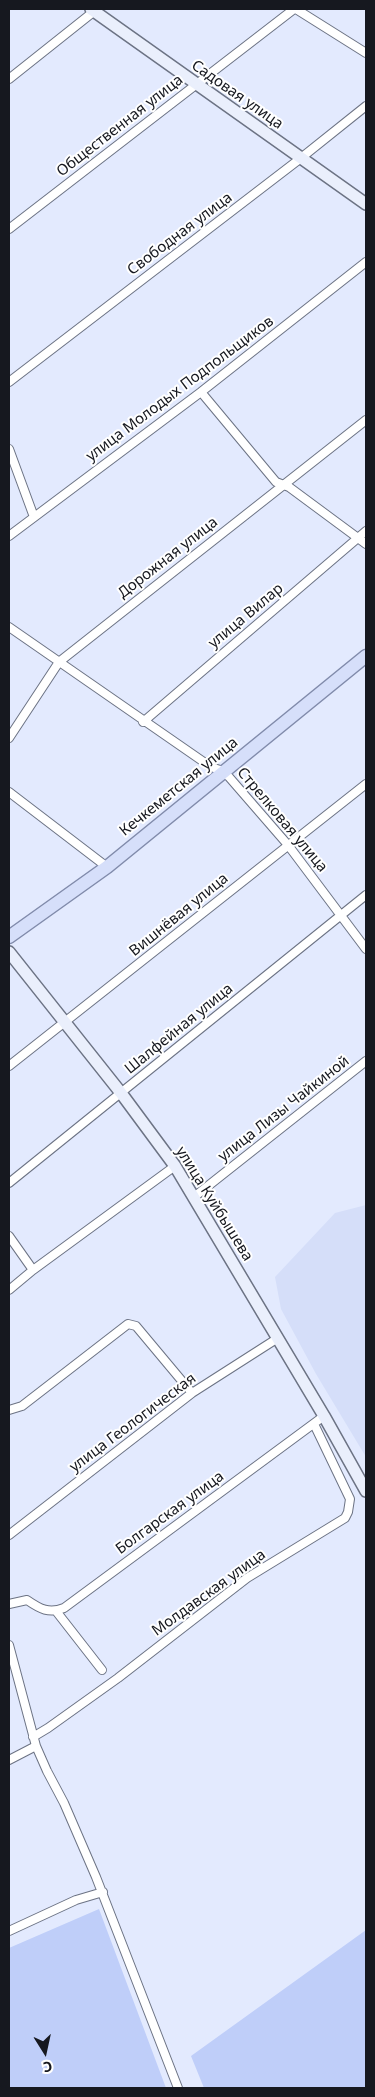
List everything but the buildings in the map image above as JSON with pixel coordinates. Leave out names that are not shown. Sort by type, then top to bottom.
[{"type":"main road","name":"Садовая улица","points":[[94,10],[366,204]]},
{"type":"main road","name":"Кечкеметская улица","points":[[9,937],[107,867],[366,656]]},
{"type":"main road","name":"улица Куйбышева","points":[[9,952],[64,1024],[121,1093],[175,1166],[324,1416],[366,1491]]},
{"type":"street","points":[[295,9],[366,53]]},
{"type":"street","name":"Общественная улица","points":[[9,229],[295,9]]},
{"type":"street","points":[[9,79],[94,10]]},
{"type":"street","name":"Свободная улица","points":[[9,382],[366,106]]},
{"type":"street","name":"улица Молодых Подпольщиков","points":[[9,536],[201,392],[366,262]]},
{"type":"street","points":[[201,392],[276,482],[283,484],[366,544]]},
{"type":"street","name":"Дорожная улица","points":[[9,738],[59,662],[366,420]]},
{"type":"street","points":[[9,449],[34,517]]},
{"type":"street","name":"улица Вилар","points":[[143,722],[366,532]]},
{"type":"street","name":"Стрелковая улица","points":[[9,627],[143,722],[212,767],[223,771],[288,845],[366,948]]},
{"type":"street","name":"Вишнёвая улица","points":[[9,1066],[366,784]]},
{"type":"street","points":[[9,792],[107,867]]},
{"type":"street","name":"Шалфейная улица","points":[[9,1183],[366,895]]},
{"type":"street","name":"улица Лизы Чайкиной","points":[[194,1197],[366,1060]]},
{"type":"street","points":[[9,1290],[175,1166]]},
{"type":"street","points":[[9,1236],[34,1270]]},
{"type":"street","points":[[9,1410],[22,1406],[128,1324],[136,1326],[192,1393]]},
{"type":"street","name":"улица Геологическая","points":[[9,1535],[192,1393],[278,1338]]},
{"type":"street","name":"Болгарская улица","points":[[56,1611],[64,1608],[324,1416]]},
{"type":"street","name":"Молдавская улица","points":[[34,1737],[118,1678],[247,1578],[345,1518],[350,1506],[350,1500],[314,1424]]},
{"type":"street","points":[[9,1604],[28,1600],[40,1609],[56,1611],[102,1670]]},
{"type":"street","points":[[9,1645],[36,1746],[64,1803],[103,1892],[178,2088]]},
{"type":"street","points":[[9,1760],[36,1746]]},
{"type":"street","points":[[9,1931],[76,1900],[103,1892]]},
{"type":"shaded area","points":[[366,1205],[366,1457],[316,1374],[281,1309],[275,1277],[335,1213]]},
{"type":"shaded area","points":[[99,1909],[166,2088],[9,2088],[9,1948]]},
{"type":"shaded area","points":[[366,1930],[366,2088],[204,2088],[191,2056]]}]
